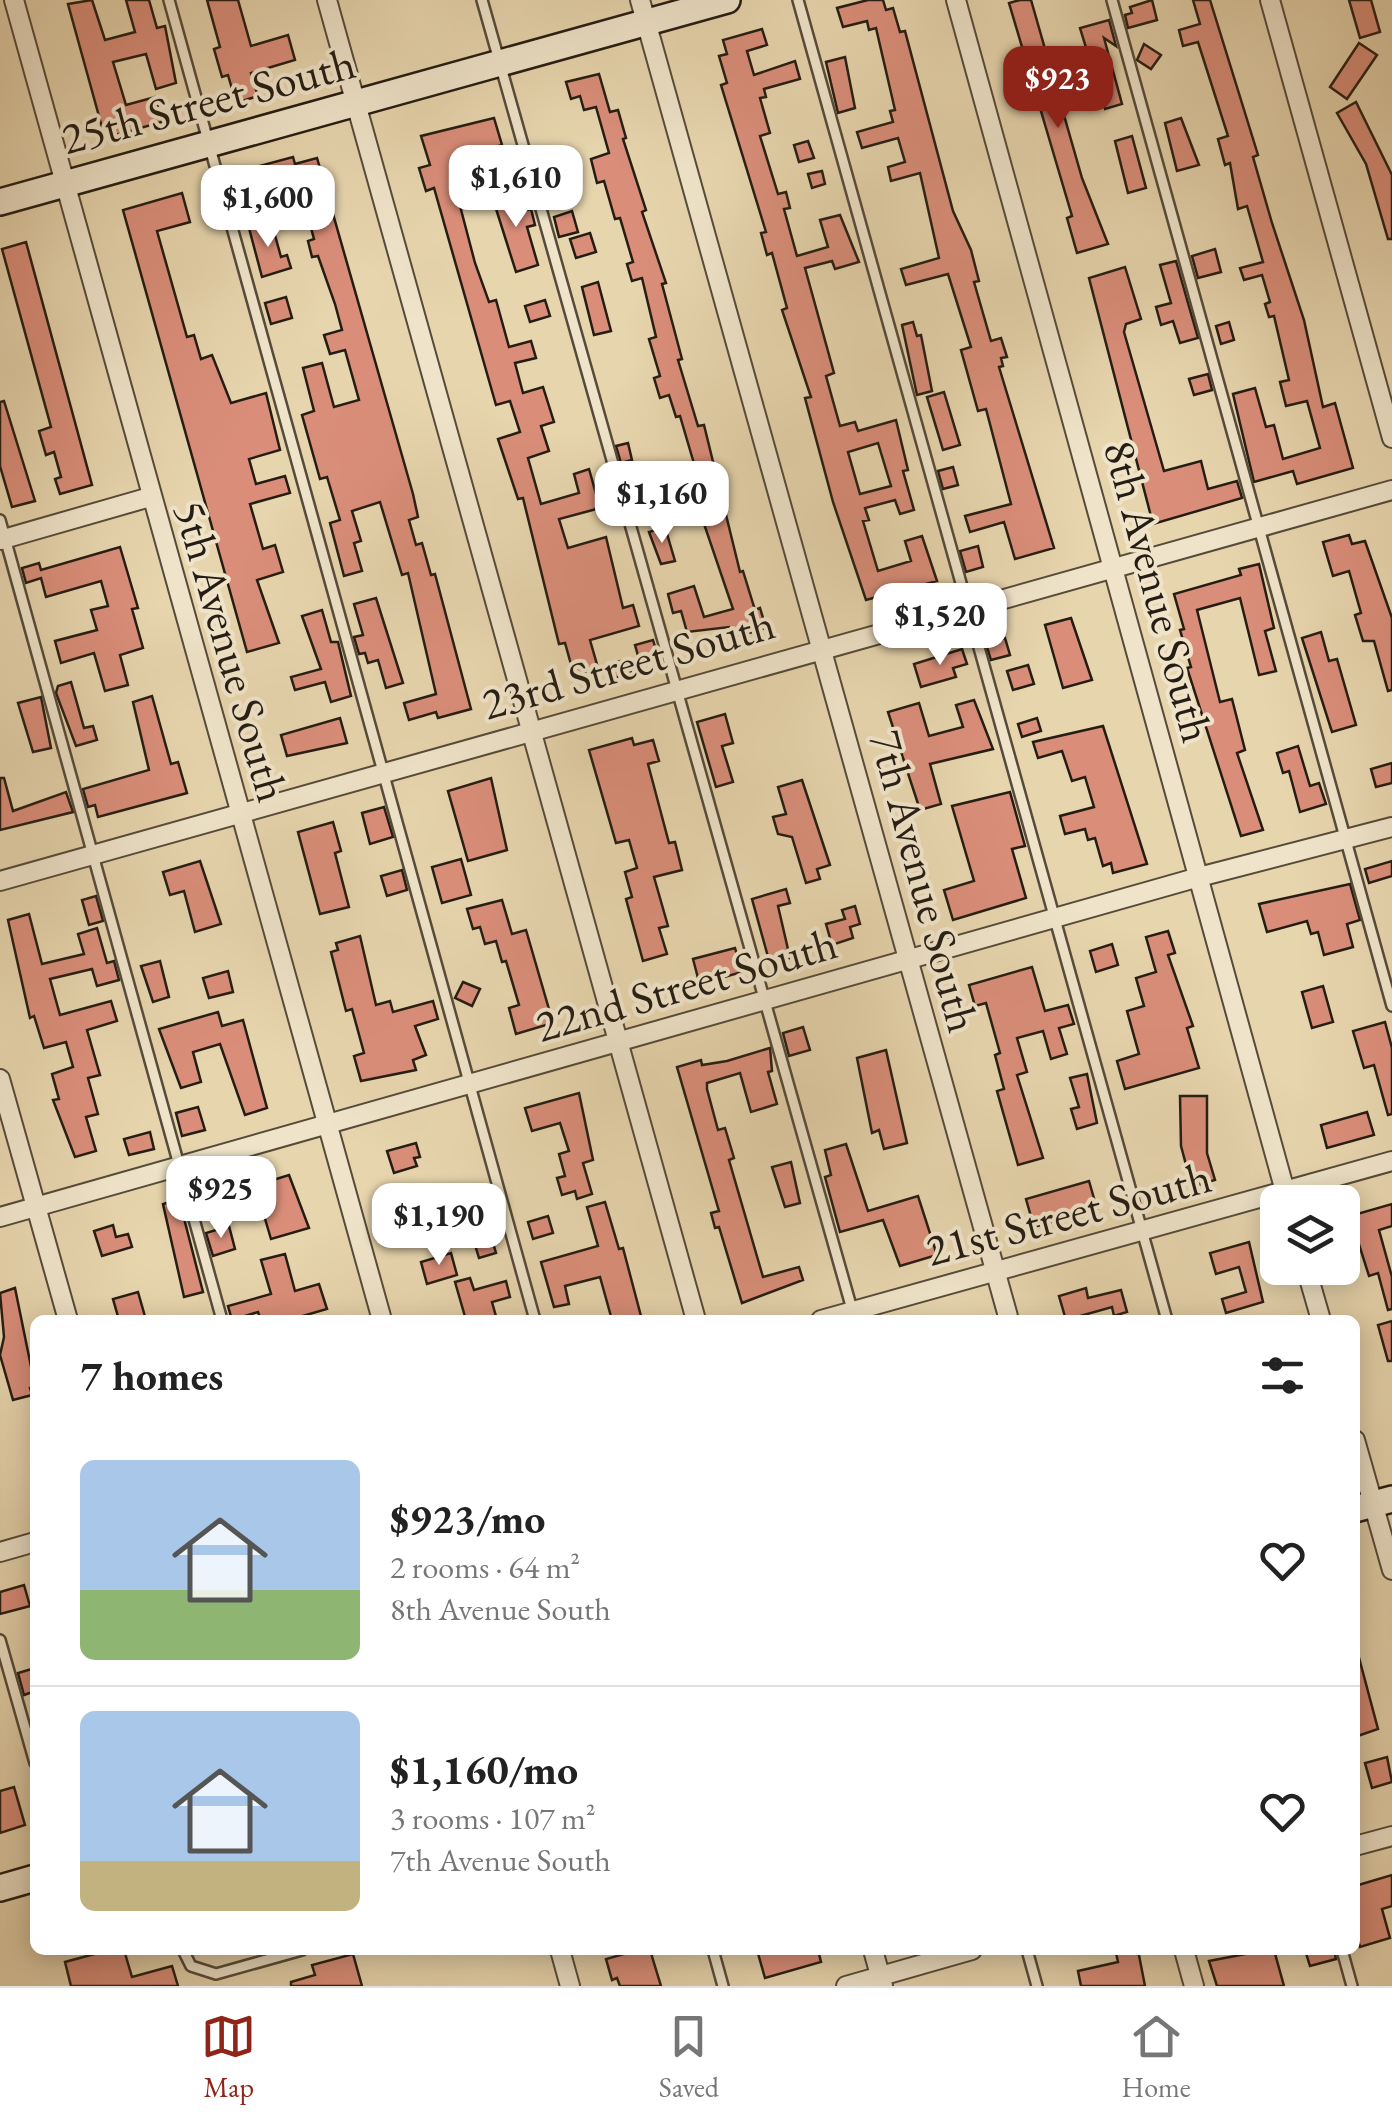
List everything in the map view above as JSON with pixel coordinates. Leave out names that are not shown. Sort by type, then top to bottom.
[{"type":"street","name":"5th Avenue South","points":[[14,0],[381,1315]]},
{"type":"street","points":[[327,0],[695,1315]]},
{"type":"street","name":"25th Street South","points":[[0,202],[500,64],[643,12],[727,0]]},
{"type":"street","name":"8th Avenue South","points":[[956,0],[1282,1185]]},
{"type":"street","points":[[1270,0],[1392,438]]},
{"type":"street","name":"7th Avenue South","points":[[643,12],[1008,1315]]},
{"type":"street","name":"23rd Street South","points":[[0,881],[237,810],[1392,490]]},
{"type":"street","points":[[2,533],[150,498]]},
{"type":"street","name":"22nd Street South","points":[[0,1217],[1199,877],[1392,827]]},
{"type":"street","points":[[0,1079],[67,1315]]},
{"type":"street","name":"21st Street South","points":[[1323,1185],[1392,1161]]},
{"type":"street","name":"21st Street South","points":[[857,1315],[1143,1232],[1260,1204]]},
{"type":"street","points":[[1311,1285],[1320,1315]]},
{"type":"street","points":[[1360,1458],[1392,1570]]},
{"type":"street","points":[[0,1552],[30,1543]]},
{"type":"street","points":[[1360,1845],[1392,1836]]},
{"type":"street","points":[[0,1888],[30,1879]]},
{"type":"street","points":[[561,1955],[570,1986]]},
{"type":"street","points":[[874,1955],[882,1981]]},
{"type":"street","points":[[846,1986],[882,1981],[957,1955]]},
{"type":"street","points":[[1185,1955],[1194,1986]]},
{"type":"lane","points":[[169,0],[386,770],[534,1315]]},
{"type":"lane","points":[[482,0],[854,1315]]},
{"type":"lane","points":[[798,0],[1166,1315]]},
{"type":"lane","points":[[1112,0],[1392,1006]]},
{"type":"lane","points":[[2,533],[221,1315]]},
{"type":"lane","points":[[0,1640],[30,1745]]},
{"type":"lane","points":[[186,1955],[191,1966],[216,1974],[284,1955]]},
{"type":"lane","points":[[714,1955],[722,1986]]},
{"type":"lane","points":[[1028,1955],[1037,1986]]},
{"type":"lane","points":[[1343,1955],[1352,1986]]},
{"type":"building","points":[[92,0],[105,40],[135,32],[126,0],[149,0],[157,28],[165,26],[176,83],[156,89],[146,54],[113,62],[126,105],[155,97],[162,122],[105,138],[68,4]]},
{"type":"building","points":[[207,0],[238,0],[251,46],[288,35],[295,60],[251,73],[258,96],[236,103],[228,75],[222,77],[214,49],[220,47]]},
{"type":"building","points":[[883,0],[886,10],[893,8],[900,32],[905,31],[953,211],[971,250],[979,281],[974,282],[991,341],[1001,338],[1007,357],[1001,358],[1003,366],[999,367],[1054,548],[1015,559],[1004,522],[970,532],[965,516],[1011,504],[986,409],[978,411],[961,350],[971,347],[948,274],[906,285],[901,269],[939,258],[920,173],[891,181],[888,167],[905,162],[898,138],[862,148],[857,132],[893,122],[890,111],[895,110],[876,28],[869,30],[867,21],[843,27],[837,8]]},
{"type":"building","points":[[1031,0],[1082,178],[1108,244],[1077,253],[1067,218],[1072,216],[1009,3]]},
{"type":"building","points":[[1152,0],[1157,20],[1128,28],[1125,15],[1132,13],[1130,7]]},
{"type":"building","points":[[1193,0],[1210,0],[1258,155],[1253,157],[1272,223],[1304,320],[1323,407],[1335,403],[1353,468],[1297,484],[1293,471],[1254,482],[1233,394],[1255,388],[1266,427],[1274,425],[1283,459],[1320,448],[1307,401],[1286,406],[1280,382],[1289,380],[1274,316],[1269,317],[1265,304],[1270,302],[1262,275],[1244,280],[1240,268],[1263,262],[1247,206],[1238,209],[1230,163],[1225,165],[1218,139],[1228,136],[1198,42],[1183,46],[1179,30],[1200,24]]},
{"type":"building","points":[[1349,0],[1371,0],[1380,32],[1360,38]]},
{"type":"building","points":[[1109,20],[1116,46],[1104,38],[1122,104],[1105,109],[1080,28]]},
{"type":"building","points":[[762,29],[767,45],[747,51],[754,75],[795,61],[800,79],[764,89],[766,97],[760,98],[770,133],[760,136],[778,194],[786,192],[790,208],[784,209],[797,256],[828,247],[820,220],[840,215],[859,262],[835,269],[832,261],[805,268],[834,373],[826,376],[840,426],[855,422],[858,431],[896,420],[908,470],[903,471],[914,510],[900,514],[895,500],[865,508],[869,520],[863,521],[878,571],[911,561],[905,541],[922,536],[937,581],[866,600],[833,502],[805,398],[811,397],[782,310],[787,308],[772,253],[767,255],[761,233],[766,232],[721,85],[727,83],[719,56],[727,54],[723,40]],"holes":[[[878,443],[891,486],[860,494],[848,452]]]},
{"type":"building","points":[[1359,43],[1377,55],[1347,99],[1330,87]]},
{"type":"building","points":[[1144,44],[1161,55],[1151,69],[1137,60]]},
{"type":"building","points":[[845,57],[855,108],[838,113],[826,62]]},
{"type":"building","points":[[599,74],[610,112],[618,110],[626,138],[623,139],[646,210],[642,212],[666,283],[662,284],[682,359],[678,360],[698,426],[704,425],[740,572],[743,571],[755,610],[760,608],[766,628],[732,638],[729,627],[687,632],[681,611],[673,613],[668,594],[694,586],[704,617],[733,609],[702,518],[691,468],[695,467],[680,416],[676,417],[669,395],[660,398],[654,378],[660,376],[649,339],[656,337],[642,278],[632,281],[627,264],[633,262],[620,218],[615,219],[604,181],[597,183],[591,159],[609,153],[596,107],[584,110],[580,96],[571,99],[566,82]]},
{"type":"building","points":[[1356,102],[1392,175],[1392,239],[1388,239],[1366,164],[1337,113]]},
{"type":"building","points":[[494,118],[502,145],[470,154],[475,169],[463,172],[465,180],[454,183],[475,263],[489,302],[496,300],[509,347],[531,341],[536,358],[515,363],[523,393],[543,387],[554,422],[541,426],[549,451],[528,458],[541,504],[579,493],[574,474],[589,469],[600,508],[559,519],[568,548],[606,537],[623,608],[633,605],[639,626],[590,640],[598,668],[574,675],[565,643],[559,644],[523,498],[518,499],[498,439],[520,432],[510,401],[496,405],[434,188],[426,191],[419,168],[430,165],[421,136]]},
{"type":"building","points":[[1181,118],[1199,165],[1177,171],[1165,123]]},
{"type":"building","points":[[1132,136],[1146,188],[1128,193],[1115,141]]},
{"type":"building","points":[[808,141],[814,158],[799,162],[794,145]]},
{"type":"building","points":[[293,157],[295,164],[317,158],[413,494],[418,517],[409,520],[416,545],[422,543],[431,575],[435,574],[471,709],[438,718],[436,712],[409,720],[404,703],[436,694],[408,573],[402,575],[380,502],[352,511],[361,541],[354,543],[362,571],[344,576],[330,523],[340,520],[327,477],[320,479],[302,415],[314,411],[303,368],[322,363],[334,407],[359,400],[345,350],[330,354],[324,335],[342,330],[335,304],[318,256],[312,257],[308,241],[314,239],[306,210],[298,213],[291,190],[260,199],[258,193],[233,200],[226,175]]},
{"type":"building","points":[[822,171],[825,184],[812,188],[808,174]]},
{"type":"building","points":[[513,190],[520,212],[531,209],[535,225],[527,227],[538,265],[516,272],[492,196]]},
{"type":"building","points":[[182,193],[190,222],[157,231],[187,337],[194,335],[201,359],[212,355],[231,403],[266,393],[280,450],[249,459],[256,484],[285,476],[290,493],[250,504],[263,549],[275,545],[283,572],[257,580],[279,643],[247,652],[123,210]]},
{"type":"building","points":[[572,211],[578,232],[559,237],[554,217]]},
{"type":"building","points":[[271,221],[281,257],[287,255],[291,268],[262,277],[249,228]]},
{"type":"building","points":[[590,233],[596,252],[576,258],[570,239]]},
{"type":"building","points":[[26,242],[92,485],[60,494],[55,479],[61,477],[54,452],[46,455],[39,431],[51,427],[2,249]]},
{"type":"building","points":[[1215,249],[1221,272],[1198,278],[1192,256]]},
{"type":"building","points":[[1176,261],[1198,338],[1180,343],[1173,321],[1161,325],[1156,307],[1171,303],[1160,265]]},
{"type":"building","points":[[1125,267],[1141,319],[1126,324],[1124,332],[1164,471],[1201,461],[1208,489],[1237,481],[1242,498],[1153,524],[1089,278]]},
{"type":"building","points":[[598,282],[611,331],[594,335],[582,287]]},
{"type":"building","points":[[286,297],[292,318],[271,324],[265,303]]},
{"type":"building","points":[[545,300],[550,316],[530,322],[525,306]]},
{"type":"building","points":[[913,322],[917,336],[921,335],[932,391],[917,395],[902,325]]},
{"type":"building","points":[[1229,322],[1234,340],[1221,344],[1216,326]]},
{"type":"building","points":[[1208,374],[1212,390],[1194,395],[1189,379]]},
{"type":"building","points":[[944,392],[960,445],[943,450],[927,397]]},
{"type":"building","points":[[4,401],[35,501],[12,507],[0,466],[0,402]]},
{"type":"building","points":[[628,443],[632,460],[621,463],[616,446]]},
{"type":"building","points":[[953,467],[958,485],[943,489],[938,471]]},
{"type":"building","points":[[642,494],[647,511],[636,514],[631,497]]},
{"type":"building","points":[[665,527],[675,561],[661,564],[649,532]]},
{"type":"building","points":[[1349,535],[1352,544],[1365,541],[1392,618],[1392,690],[1388,691],[1374,641],[1363,641],[1355,615],[1361,613],[1349,571],[1333,576],[1323,542]]},
{"type":"building","points":[[978,546],[983,567],[966,572],[960,551]]},
{"type":"building","points":[[120,547],[138,608],[132,609],[143,648],[120,655],[128,685],[105,691],[94,653],[61,663],[55,641],[97,630],[91,610],[108,606],[101,581],[46,597],[41,578],[26,583],[22,568],[39,563],[41,570]]},
{"type":"building","points":[[1259,564],[1274,628],[1265,631],[1276,671],[1259,675],[1240,598],[1197,610],[1220,702],[1232,699],[1245,750],[1237,753],[1263,830],[1241,836],[1187,668],[1191,667],[1174,594],[1241,575],[1239,569]]},
{"type":"building","points":[[376,598],[403,683],[386,688],[378,660],[368,663],[365,653],[359,654],[354,637],[363,635],[354,604]]},
{"type":"building","points":[[322,610],[331,642],[338,642],[351,696],[331,702],[325,682],[295,690],[291,677],[321,669],[302,616]]},
{"type":"building","points":[[1071,618],[1092,680],[1063,688],[1045,625]]},
{"type":"building","points":[[1321,632],[1329,661],[1337,659],[1356,725],[1332,732],[1302,638]]},
{"type":"building","points":[[1005,638],[1010,655],[991,660],[986,644]]},
{"type":"building","points":[[653,640],[659,660],[641,666],[635,645]]},
{"type":"building","points":[[962,649],[967,664],[953,668],[956,677],[921,687],[914,664]]},
{"type":"building","points":[[627,659],[632,672],[614,678],[610,664]]},
{"type":"building","points":[[1028,665],[1034,684],[1013,690],[1007,671]]},
{"type":"building","points":[[71,682],[84,728],[93,726],[97,740],[76,746],[56,693],[58,686]]},
{"type":"building","points":[[152,696],[171,764],[178,762],[187,793],[98,817],[95,805],[88,807],[83,789],[149,770],[133,702]]},
{"type":"building","points":[[41,697],[51,748],[33,752],[18,703]]},
{"type":"building","points":[[974,700],[993,749],[930,764],[941,804],[920,810],[888,712],[919,703],[929,736],[963,727],[956,705]]},
{"type":"building","points":[[725,714],[733,743],[722,746],[733,782],[716,787],[697,722]]},
{"type":"building","points":[[340,718],[347,743],[287,756],[281,735]]},
{"type":"building","points":[[1037,718],[1041,731],[1022,737],[1018,724]]},
{"type":"building","points":[[1103,726],[1147,864],[1113,873],[1111,863],[1103,866],[1095,838],[1088,840],[1085,829],[1065,834],[1060,816],[1094,807],[1085,777],[1072,781],[1062,751],[1038,758],[1033,742]]},
{"type":"building","points":[[632,738],[634,745],[653,740],[659,761],[648,764],[669,843],[675,842],[682,870],[654,877],[668,926],[659,928],[667,954],[643,961],[626,899],[632,897],[625,872],[637,868],[629,840],[616,843],[589,750]]},
{"type":"building","points":[[1298,746],[1310,786],[1319,783],[1326,804],[1300,812],[1289,771],[1283,773],[1277,753]]},
{"type":"building","points":[[1392,763],[1392,783],[1376,787],[1371,769]]},
{"type":"building","points":[[0,778],[4,778],[13,811],[66,792],[73,812],[0,830]]},
{"type":"building","points":[[491,778],[507,850],[468,861],[448,791]]},
{"type":"building","points":[[802,780],[830,865],[817,869],[820,879],[806,883],[792,837],[778,834],[773,817],[786,814],[778,787]]},
{"type":"building","points":[[1010,792],[1025,846],[1012,849],[1026,898],[953,920],[944,890],[974,881],[952,806]]},
{"type":"building","points":[[384,807],[393,837],[370,844],[362,813]]},
{"type":"building","points":[[333,822],[341,851],[335,853],[349,907],[320,914],[298,832]]},
{"type":"building","points":[[461,859],[471,895],[442,903],[432,867]]},
{"type":"building","points":[[200,861],[221,924],[195,932],[184,891],[170,895],[163,872]]},
{"type":"building","points":[[1392,861],[1392,876],[1369,883],[1365,869]]},
{"type":"building","points":[[402,870],[407,890],[387,896],[381,876]]},
{"type":"building","points":[[1350,884],[1360,920],[1347,924],[1353,947],[1324,955],[1318,932],[1311,934],[1307,921],[1267,932],[1259,904]]},
{"type":"building","points":[[786,889],[790,903],[778,906],[790,958],[770,964],[752,899]]},
{"type":"building","points":[[96,896],[103,921],[89,925],[82,900]]},
{"type":"building","points":[[502,900],[512,934],[526,930],[553,1023],[516,1034],[509,1008],[519,1005],[506,961],[502,962],[496,941],[485,944],[480,927],[473,929],[467,909]]},
{"type":"building","points":[[855,906],[860,924],[850,927],[853,938],[832,945],[826,924],[845,919],[842,910]]},
{"type":"building","points":[[29,914],[42,964],[84,954],[78,934],[97,928],[107,963],[114,961],[119,980],[97,986],[92,969],[50,979],[60,1015],[111,1001],[117,1021],[87,1030],[100,1075],[88,1078],[98,1114],[86,1117],[96,1151],[75,1157],[53,1100],[59,1099],[52,1074],[73,1067],[66,1042],[44,1048],[34,1016],[30,1018],[8,920]]},
{"type":"building","points":[[1168,931],[1175,953],[1168,955],[1193,1026],[1187,1028],[1199,1068],[1125,1089],[1117,1061],[1139,1054],[1127,1011],[1144,1006],[1136,978],[1156,972],[1146,937]]},
{"type":"building","points":[[360,936],[376,1005],[390,1001],[393,1012],[433,1001],[438,1019],[415,1026],[426,1055],[413,1060],[416,1070],[361,1081],[354,1056],[364,1053],[352,1009],[346,1011],[331,952],[338,950],[336,943]]},
{"type":"building","points":[[1112,944],[1118,965],[1096,972],[1090,951]]},
{"type":"building","points":[[735,948],[742,972],[714,980],[712,974],[698,978],[693,959]]},
{"type":"building","points":[[160,961],[169,997],[153,1002],[141,966]]},
{"type":"building","points":[[1032,967],[1045,1011],[1068,1005],[1074,1024],[1059,1028],[1067,1054],[1051,1059],[1043,1031],[1017,1038],[1027,1072],[1017,1075],[1043,1158],[1018,1165],[997,1091],[1004,1089],[995,1055],[1000,1053],[986,1003],[975,1006],[969,985]]},
{"type":"building","points":[[228,971],[233,992],[209,998],[203,978]]},
{"type":"building","points":[[463,982],[480,989],[472,1006],[455,998]]},
{"type":"building","points":[[1323,986],[1333,1022],[1312,1028],[1302,992]]},
{"type":"building","points":[[218,1012],[222,1026],[243,1020],[267,1108],[245,1115],[220,1044],[193,1052],[201,1082],[181,1088],[159,1029]]},
{"type":"building","points":[[1385,1022],[1392,1048],[1392,1114],[1388,1115],[1374,1065],[1364,1068],[1353,1031]]},
{"type":"building","points":[[803,1027],[810,1050],[789,1056],[783,1033]]},
{"type":"building","points":[[770,1048],[772,1071],[768,1072],[777,1104],[751,1112],[740,1073],[707,1083],[718,1130],[725,1128],[734,1158],[729,1160],[763,1277],[799,1267],[803,1280],[742,1303],[719,1227],[715,1228],[711,1213],[719,1211],[677,1067],[701,1060],[702,1065],[727,1061]]},
{"type":"building","points":[[886,1050],[907,1143],[884,1149],[879,1130],[872,1133],[857,1058]]},
{"type":"building","points":[[1087,1074],[1097,1123],[1077,1129],[1071,1109],[1079,1107],[1070,1078]]},
{"type":"building","points":[[579,1093],[593,1160],[583,1163],[592,1194],[577,1199],[575,1191],[562,1195],[557,1178],[565,1176],[559,1154],[569,1151],[560,1123],[532,1131],[525,1108]]},
{"type":"building","points":[[1180,1096],[1207,1096],[1207,1153],[1215,1180],[1192,1187],[1181,1146]]},
{"type":"building","points":[[198,1107],[205,1130],[182,1136],[176,1113]]},
{"type":"building","points":[[1367,1112],[1374,1135],[1327,1148],[1321,1125]]},
{"type":"building","points":[[150,1132],[154,1149],[129,1155],[124,1139]]},
{"type":"building","points":[[416,1143],[420,1157],[414,1158],[417,1166],[394,1173],[387,1151]]},
{"type":"building","points":[[846,1144],[868,1211],[918,1196],[937,1255],[900,1266],[883,1220],[840,1232],[825,1177],[831,1175],[825,1150]]},
{"type":"building","points":[[791,1162],[800,1203],[785,1207],[772,1167]]},
{"type":"building","points":[[289,1175],[309,1228],[271,1239],[260,1202],[236,1209],[231,1193]]},
{"type":"building","points":[[1089,1181],[1097,1209],[1034,1227],[1026,1199]]},
{"type":"building","points":[[429,1189],[437,1216],[402,1226],[394,1199]]},
{"type":"building","points":[[179,1199],[203,1292],[184,1297],[163,1204]]},
{"type":"building","points":[[605,1202],[619,1249],[623,1248],[641,1315],[611,1315],[600,1277],[565,1286],[569,1304],[554,1307],[541,1262],[598,1246],[587,1207]]},
{"type":"building","points":[[481,1203],[496,1253],[479,1258],[471,1232],[459,1236],[453,1212]]},
{"type":"building","points":[[1392,1204],[1392,1226],[1379,1230],[1392,1277],[1392,1309],[1388,1310],[1378,1273],[1369,1276],[1360,1248],[1360,1213]]},
{"type":"building","points":[[548,1216],[553,1233],[533,1239],[528,1222]]},
{"type":"building","points":[[113,1225],[116,1237],[128,1234],[132,1247],[102,1256],[94,1231]]},
{"type":"building","points":[[229,1226],[235,1249],[213,1256],[206,1233]]},
{"type":"building","points":[[1249,1242],[1263,1302],[1226,1313],[1222,1299],[1246,1292],[1239,1267],[1216,1274],[1210,1253]]},
{"type":"building","points":[[451,1253],[457,1275],[427,1284],[421,1262]]},
{"type":"building","points":[[285,1254],[295,1291],[319,1284],[327,1309],[306,1315],[231,1315],[228,1306],[271,1294],[261,1260]]},
{"type":"building","points":[[470,1278],[474,1290],[506,1281],[510,1297],[492,1302],[496,1315],[465,1315],[455,1282]]},
{"type":"building","points":[[15,1288],[30,1362],[30,1396],[13,1400],[0,1355],[4,1337],[0,1293]]},
{"type":"building","points":[[1086,1288],[1088,1298],[1121,1290],[1127,1312],[1114,1315],[1112,1307],[1084,1315],[1065,1315],[1059,1296]]},
{"type":"building","points":[[138,1292],[145,1315],[118,1315],[113,1299]]},
{"type":"building","points":[[1392,1321],[1392,1361],[1388,1361],[1378,1325]]},
{"type":"building","points":[[24,1585],[30,1606],[0,1614],[0,1592]]},
{"type":"building","points":[[1360,1662],[1378,1729],[1360,1735]]},
{"type":"building","points":[[30,1669],[30,1693],[24,1695],[18,1673]]},
{"type":"building","points":[[1387,1757],[1392,1782],[1372,1788],[1365,1763]]},
{"type":"building","points":[[14,1787],[25,1825],[0,1833],[0,1791]]},
{"type":"building","points":[[1392,1875],[1392,1906],[1382,1909],[1390,1938],[1360,1947],[1360,1885]]},
{"type":"building","points":[[91,1955],[125,1955],[132,1977],[172,1966],[178,1986],[71,1986],[65,1962]]},
{"type":"building","points":[[353,1955],[362,1986],[291,1986],[291,1982],[315,1975],[312,1965]]},
{"type":"building","points":[[652,1955],[661,1986],[620,1986],[617,1978],[612,1980],[606,1959]]},
{"type":"building","points":[[758,1955],[819,1955],[821,1962],[765,1978]]},
{"type":"building","points":[[1116,1955],[1139,1955],[1145,1986],[1081,1986],[1078,1971],[1118,1962]]},
{"type":"building","points":[[1240,1955],[1275,1955],[1284,1986],[1217,1986],[1209,1961]]},
{"type":"building","points":[[1307,1955],[1335,1955],[1336,1959],[1310,1966]]}]
